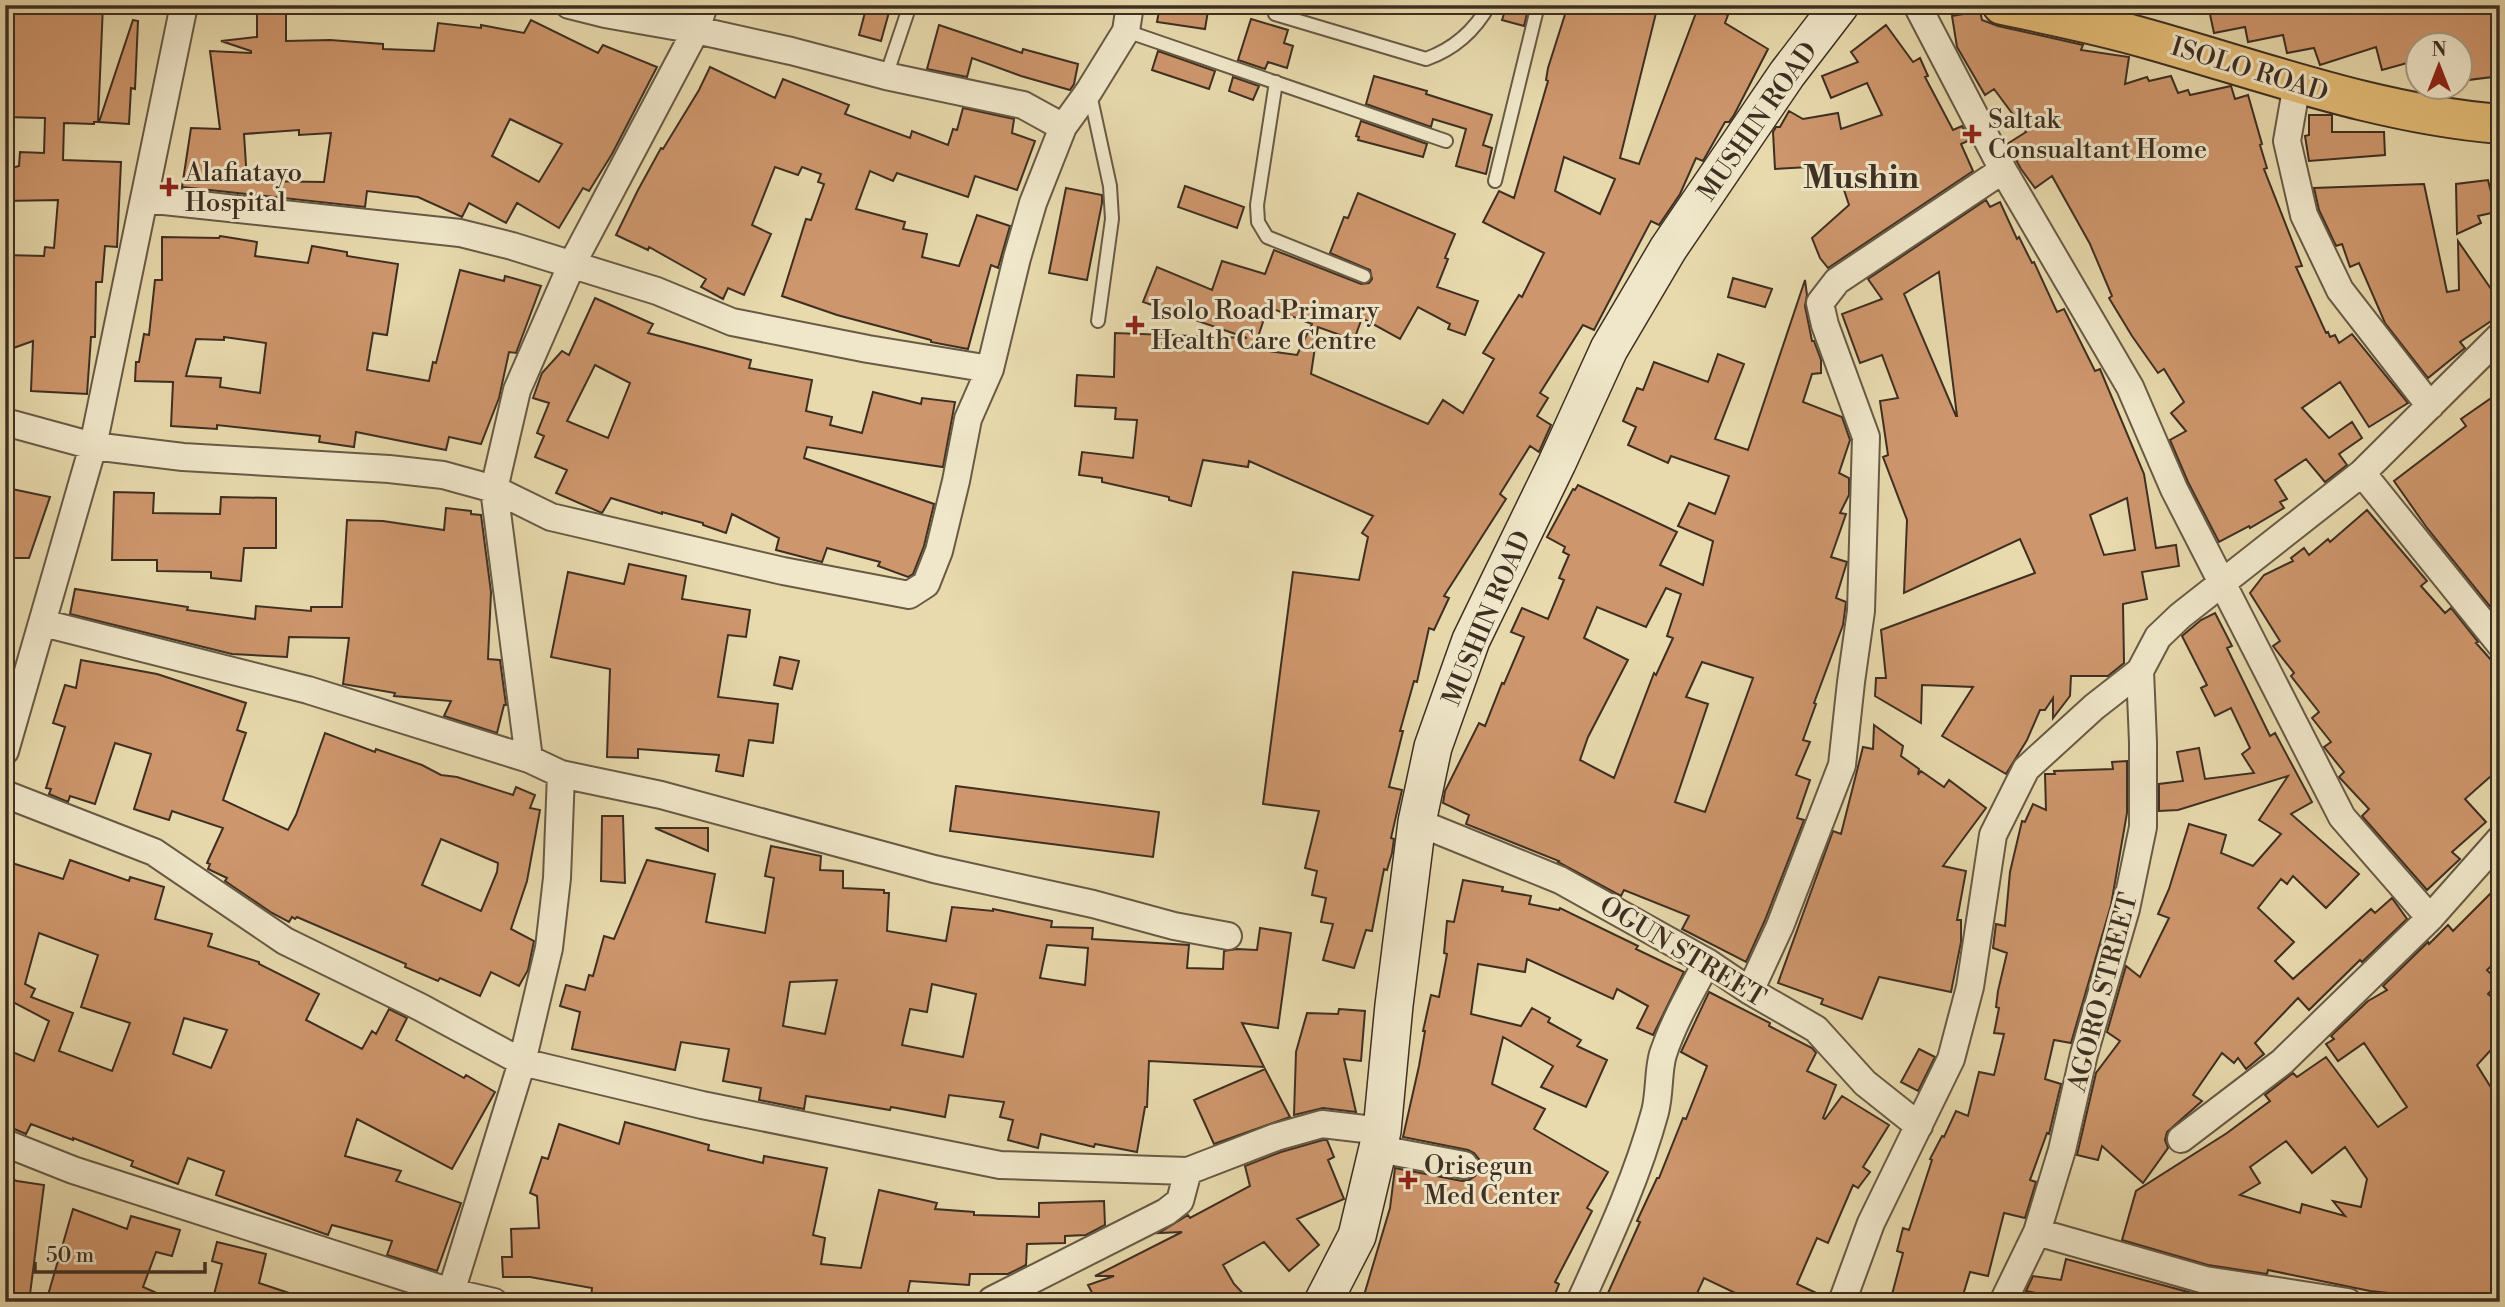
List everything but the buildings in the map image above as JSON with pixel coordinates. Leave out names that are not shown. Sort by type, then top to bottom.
[{"type":"main road","name":"MUSHIN ROAD","points":[[1323,1302],[1357,1236],[1381,1137],[1394,1005],[1418,822],[1433,747],[1471,640],[1557,463],[1608,349],[1668,249],[1787,74],[1840,5]]},
{"type":"main road","name":"ISOLO ROAD","points":[[2002,5],[2146,38],[2297,84],[2421,115],[2500,124]]},
{"type":"main road","name":"ISOLO ROAD","points":[[2088,5],[2141,17],[2353,79],[2500,105]]},
{"type":"street","points":[[5,751],[93,446],[184,5]]},
{"type":"street","points":[[569,5],[605,14],[700,18],[791,51],[886,76],[1023,105],[1063,127]]},
{"type":"street","points":[[1917,5],[2003,170],[2130,387],[2174,489],[2342,817],[2430,918]]},
{"type":"street","points":[[528,759],[494,489],[517,390],[572,264],[700,18]]},
{"type":"street","points":[[5,422],[93,446],[183,457],[389,469],[443,475],[494,489],[551,517],[783,571],[909,594],[926,584],[939,551],[968,419],[990,369],[1030,214],[1063,127],[1089,91],[1128,18]]},
{"type":"street","points":[[2297,84],[2287,141],[2304,215],[2340,290],[2430,406]]},
{"type":"street","points":[[1749,991],[1780,926],[1842,765],[1861,611],[1866,437],[1825,325],[1820,303],[1837,281],[2003,170]]},
{"type":"street","points":[[145,199],[460,233],[512,246],[657,291],[732,322],[868,349],[990,369]]},
{"type":"street","points":[[1842,1302],[1871,1223],[1951,1059],[1970,987],[1993,835],[2026,769],[2094,707],[2140,670],[2158,637],[2180,616],[2362,474],[2500,336]]},
{"type":"street","points":[[2362,474],[2500,644]]},
{"type":"street","points":[[43,623],[308,690],[528,759],[561,774],[661,794],[957,875],[1093,904],[1174,926],[1228,936]]},
{"type":"street","name":"AGORO STREET","points":[[2003,1302],[2037,1232],[2062,1150],[2084,1054],[2126,909],[2143,827],[2140,670]]},
{"type":"street","points":[[449,1297],[523,1062],[549,948],[557,878],[561,774]]},
{"type":"street","points":[[5,794],[154,852],[285,941],[420,1007],[523,1062],[702,1105],[1000,1165],[1188,1171],[1276,1137],[1322,1124],[1381,1137],[1395,1152],[1464,1165]]},
{"type":"street","name":"OGUN STREET","points":[[1418,822],[1560,880],[1707,961],[1749,991],[1816,1029],[1865,1083],[1919,1126]]},
{"type":"street","points":[[2181,1139],[2282,1062],[2430,918],[2500,839]]},
{"type":"street","points":[[1580,1302],[1634,1174],[1655,1112],[1661,1086],[1662,1057],[1678,1015],[1707,961]]},
{"type":"street","points":[[5,1143],[73,1170],[449,1297],[494,1302]]},
{"type":"street","points":[[992,1300],[1166,1212],[1180,1201],[1188,1171]]},
{"type":"street","points":[[2037,1232],[2205,1280],[2347,1302]]},
{"type":"lane","points":[[886,76],[910,5]]},
{"type":"lane","points":[[1275,14],[1426,59],[1447,51],[1462,40],[1489,5]]},
{"type":"lane","points":[[1495,181],[1538,5]]},
{"type":"lane","points":[[1128,18],[1276,82],[1446,141]]},
{"type":"lane","points":[[1276,82],[1256,205],[1258,222],[1267,237],[1364,276]]},
{"type":"lane","points":[[1089,91],[1110,186],[1112,219],[1098,321]]},
{"type":"place","name":"Saltak Consualtant Home","points":[[1972,134]]},
{"type":"place","name":"Alafiatayo Hospital","points":[[169,187]]},
{"type":"place","name":"Isolo Road Primary Health Care Centre","points":[[1135,325]]},
{"type":"place","name":"Orisegun Med Center","points":[[1408,1180]]},
{"type":"district","name":"Mushin","points":[[1861,176]]}]
